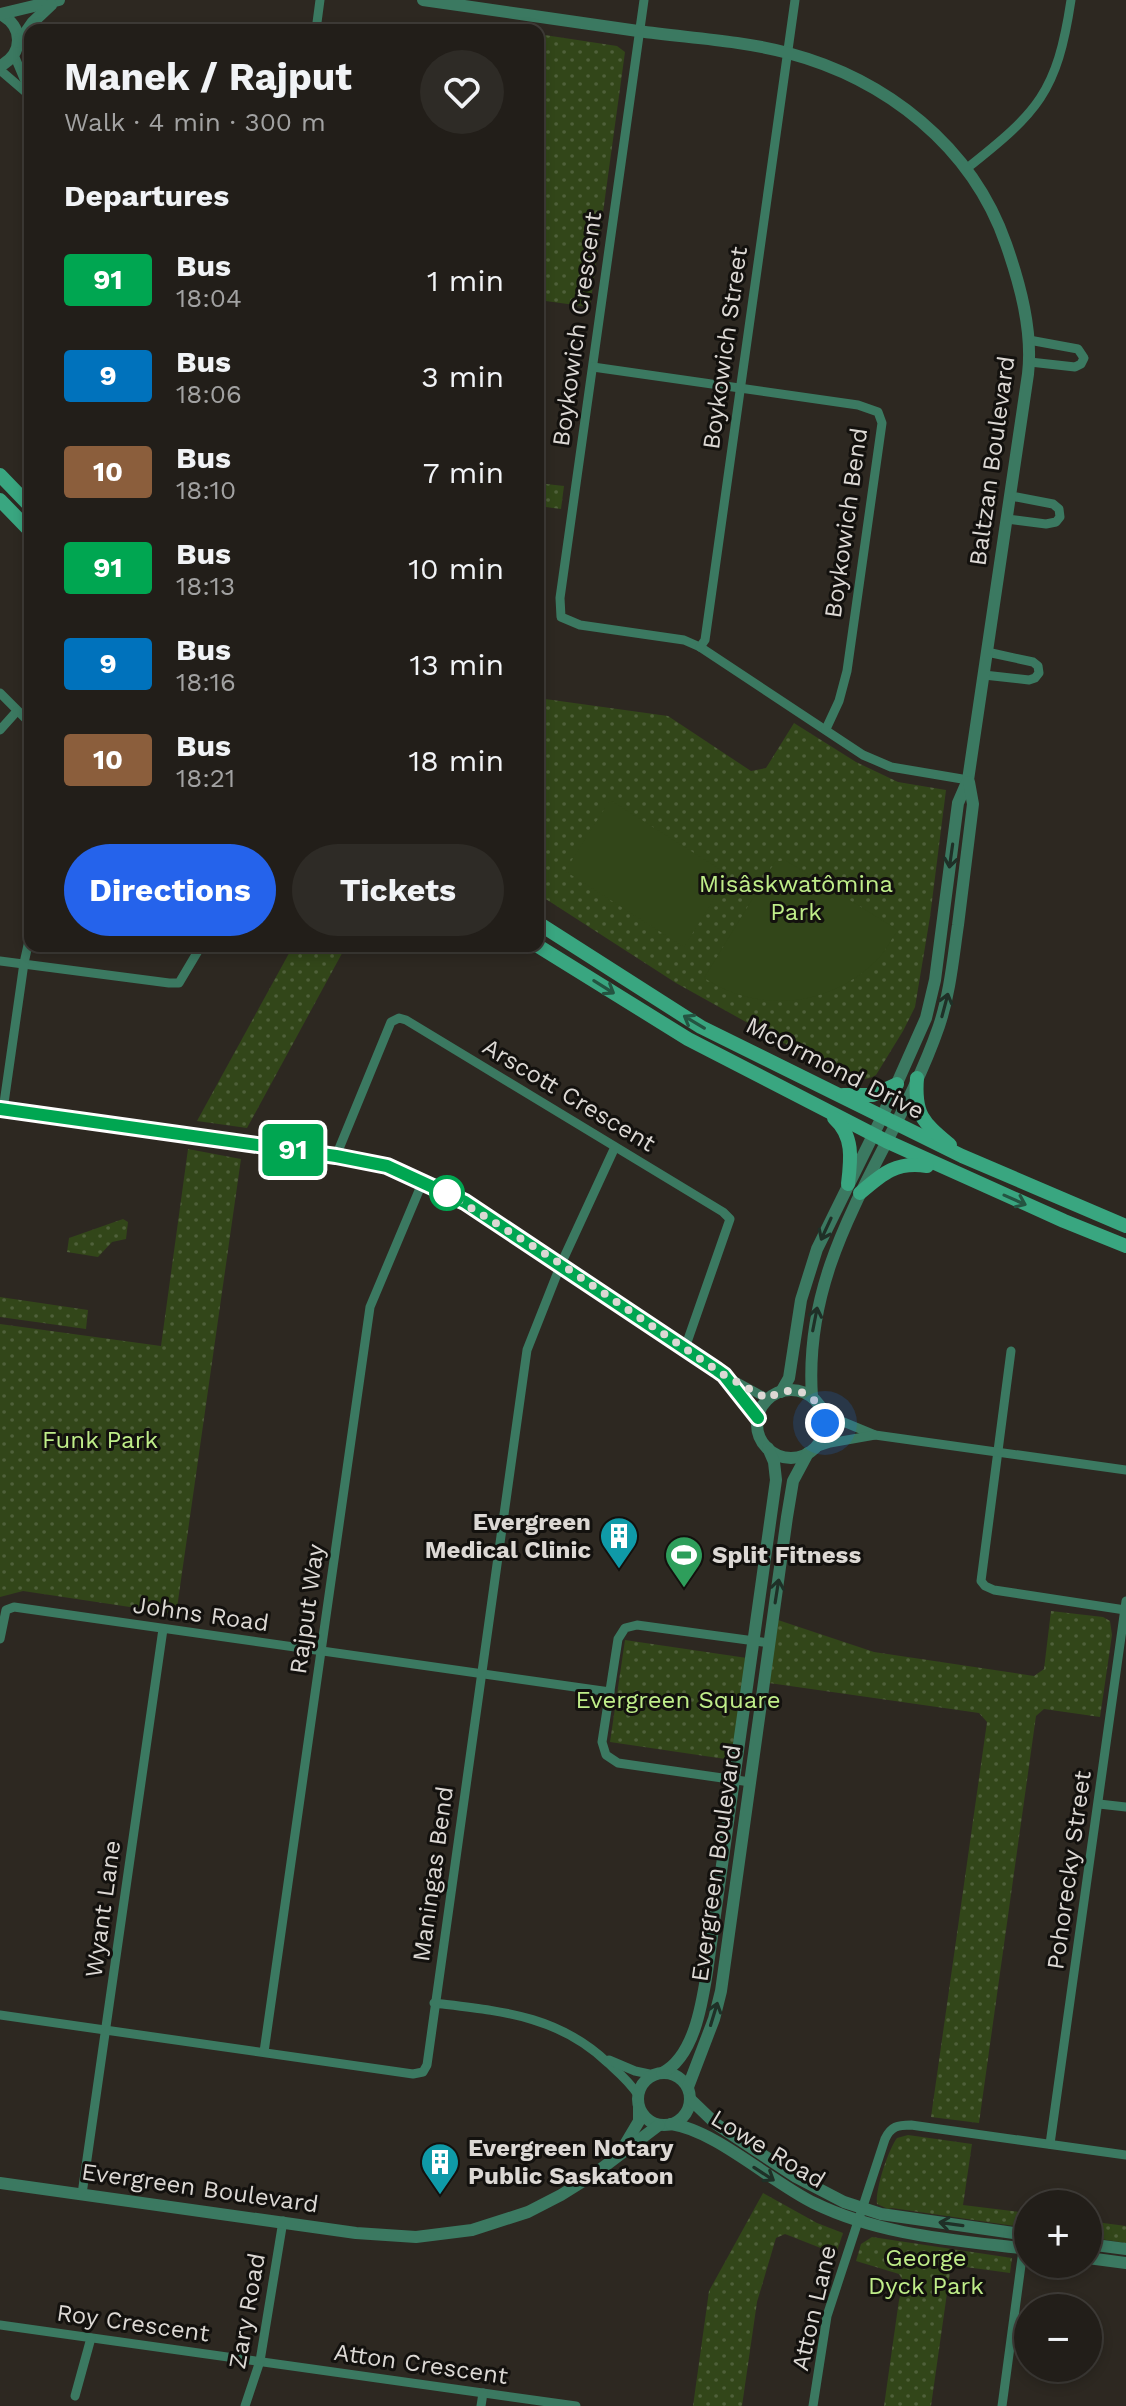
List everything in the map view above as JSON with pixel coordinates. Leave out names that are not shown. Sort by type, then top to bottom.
[{"type":"main road","points":[[0,475],[24,500]]},
{"type":"main road","points":[[0,500],[24,525]]},
{"type":"main road","name":"McOrmond Drive","points":[[544,927],[701,1027],[962,1156],[1126,1226]]},
{"type":"main road","name":"McOrmond Drive","points":[[544,950],[688,1039],[880,1138],[1126,1246]]},
{"type":"main road","points":[[917,1078],[916,1103],[924,1122],[962,1156]]},
{"type":"main road","points":[[839,1094],[873,1095],[897,1084]]},
{"type":"main road","points":[[821,1107],[839,1122],[850,1142],[854,1189],[896,1166],[913,1163],[943,1168]]},
{"type":"street","points":[[317,24],[320,0]]},
{"type":"street","name":"Baltzan Boulevard","points":[[423,0],[483,4],[640,31],[715,39],[787,53],[860,80],[890,97],[937,134],[966,169],[1003,236],[1022,302],[1030,362],[968,780],[958,803],[931,999],[920,1035],[897,1084],[888,1121]]},
{"type":"street","name":"Boykowich Crescent","points":[[644,0],[600,297],[560,598],[561,617],[580,625],[684,640],[700,647],[863,755],[891,767],[968,780]]},
{"type":"street","name":"Boykowich Street","points":[[700,647],[705,640],[795,0]]},
{"type":"street","points":[[966,169],[1020,125],[1039,102],[1059,62],[1071,0]]},
{"type":"street","points":[[0,14],[56,1]]},
{"type":"street","points":[[32,24],[56,1]]},
{"type":"street","points":[[0,14],[15,25],[19,42]]},
{"type":"street","points":[[24,35],[14,55],[0,68],[24,89]]},
{"type":"street","points":[[14,55],[24,79]]},
{"type":"street","points":[[1029,340],[1078,349],[1084,358],[1075,367],[1030,362]]},
{"type":"street","points":[[593,367],[740,388]]},
{"type":"street","name":"Boykowich Bend","points":[[740,388],[858,405],[878,412],[882,423],[847,671],[839,701],[826,729]]},
{"type":"street","points":[[1007,519],[1049,524],[1060,517],[1059,509],[1053,504],[1011,496]]},
{"type":"street","points":[[984,675],[1029,680],[1039,673],[1038,666],[1033,662],[987,652]]},
{"type":"street","points":[[0,693],[24,717]]},
{"type":"street","points":[[0,730],[17,711]]},
{"type":"street","name":"Baltzan Boulevard","points":[[880,1138],[917,1078],[939,1025],[951,980],[973,804],[968,780]]},
{"type":"street","points":[[26,952],[2,1110],[336,1156],[387,1166],[465,1202],[724,1375],[768,1399]]},
{"type":"street","points":[[0,961],[179,983],[197,952]]},
{"type":"street","name":"Arscott Crescent","points":[[336,1156],[391,1022],[399,1018],[730,1219],[685,1348]]},
{"type":"street","points":[[781,1392],[789,1378],[798,1317],[811,1265],[880,1138]]},
{"type":"street","name":"Maningas Bend","points":[[0,2015],[400,2072],[423,2072],[427,2065],[522,1374],[533,1329],[615,1147]]},
{"type":"street","name":"Rajput Way","points":[[264,2052],[370,1307],[423,1181]]},
{"type":"street","points":[[812,1397],[811,1343],[819,1300],[854,1189]]},
{"type":"street","points":[[1011,1351],[980,1571],[983,1585],[994,1590],[1125,1606]]},
{"type":"street","points":[[724,1375],[758,1418]]},
{"type":"street","points":[[875,1435],[830,1443],[787,1457],[768,1448],[758,1429],[758,1418],[768,1399],[781,1392],[802,1392],[812,1397],[824,1414],[875,1435],[1126,1470]]},
{"type":"street","points":[[811,1451],[824,1432],[824,1414]]},
{"type":"street","name":"Evergreen Boulevard","points":[[658,2074],[672,2068],[681,2056],[703,1996],[776,1480],[774,1462],[768,1448]]},
{"type":"street","name":"Evergreen Boulevard","points":[[689,2093],[721,1991],[793,1481],[811,1451]]},
{"type":"street","name":"Pohorecky Street","points":[[1050,2144],[1125,1606]]},
{"type":"street","name":"Johns Road","points":[[0,1639],[6,1610],[14,1607],[610,1692]]},
{"type":"street","points":[[750,1782],[611,1760],[602,1742],[618,1639],[625,1628],[630,1626],[769,1643]]},
{"type":"street","name":"Wyant Lane","points":[[82,2194],[163,1629]]},
{"type":"street","points":[[1099,1804],[1126,1807]]},
{"type":"street","points":[[434,2003],[529,2017],[574,2037],[625,2078],[651,2122],[665,2124],[685,2115],[689,2093],[677,2076],[635,2071],[602,2057]]},
{"type":"street","points":[[639,2101],[646,2079],[658,2074]]},
{"type":"street","name":"Lowe Road","points":[[689,2093],[707,2118],[880,2228],[942,2240],[1014,2248]]},
{"type":"street","name":"Evergreen Boulevard","points":[[615,2157],[636,2127],[640,2115],[639,2101]]},
{"type":"street","name":"Evergreen Boulevard","points":[[0,2183],[385,2236],[416,2237],[472,2230],[528,2212],[561,2195],[665,2124]]},
{"type":"street","name":"Lowe Road","points":[[665,2124],[696,2130],[800,2196],[859,2214],[881,2214],[1014,2233]]},
{"type":"street","name":"Atton Lane","points":[[813,2406],[827,2316],[885,2139],[895,2125],[1050,2144]]},
{"type":"street","points":[[1050,2144],[1126,2155]]},
{"type":"street","name":"Zary Road","points":[[245,2406],[260,2361],[283,2221]]},
{"type":"street","points":[[1102,2246],[1126,2249]]},
{"type":"street","points":[[1102,2260],[1126,2263]]},
{"type":"street","points":[[1002,2406],[1022,2278]]},
{"type":"street","name":"Roy Crescent","points":[[0,2325],[260,2361]]},
{"type":"street","points":[[75,2396],[91,2338]]},
{"type":"street","name":"Atton Crescent","points":[[260,2361],[576,2406]]},
{"type":"street","points":[[481,2406],[483,2393]]},
{"type":"green space","points":[[544,35],[617,46],[625,52],[590,307],[544,301]]},
{"type":"green space","points":[[544,484],[564,486],[561,509],[544,507]]},
{"type":"green space","name":"Misâskwatômina Park","points":[[544,699],[668,716],[751,771],[766,768],[794,723],[856,762],[898,782],[946,790],[915,1007],[876,1075],[860,1079],[834,1071],[676,983],[544,898]]},
{"type":"green space","points":[[610,800],[729,875],[684,947],[565,871]]},
{"type":"green space","points":[[785,860],[898,930],[885,950],[876,961],[837,988],[793,1000],[770,1001],[747,997],[704,978],[775,862]]},
{"type":"green space","points":[[290,952],[343,952],[247,1128],[197,1121]]},
{"type":"green space","name":"Funk Park","points":[[188,1149],[241,1159],[177,1608],[170,1613],[23,1591],[0,1597],[0,1324],[161,1346]]},
{"type":"green space","points":[[123,1219],[128,1222],[126,1239],[112,1242],[98,1257],[67,1252],[69,1238]]},
{"type":"green space","points":[[0,1297],[88,1310],[86,1329],[0,1317]]},
{"type":"green space","points":[[1051,1611],[1103,1617],[1110,1621],[1112,1635],[1100,1717],[1044,1709],[1036,1716],[979,2123],[931,2117],[987,1722],[979,1713],[769,1683],[778,1620],[874,1652],[1034,1676],[1044,1669]]},
{"type":"green space","name":"Evergreen Square","points":[[625,1640],[747,1658],[732,1760],[610,1742]]},
{"type":"green space","points":[[908,2135],[972,2144],[963,2205],[1014,2211],[1014,2226],[888,2209],[877,2204],[880,2180],[897,2138]]},
{"type":"green space","points":[[763,2193],[817,2223],[843,2233],[836,2254],[785,2234],[776,2238],[757,2302],[742,2406],[693,2406],[709,2291]]},
{"type":"green space","points":[[1102,2223],[1126,2226],[1126,2243],[1102,2239]]},
{"type":"green space","name":"George Dyck Park","points":[[872,2237],[1012,2258],[1010,2273],[951,2265],[931,2406],[884,2406],[904,2282],[899,2274],[856,2261],[861,2244]]},
{"type":"bus line","name":"91","points":[[0,1109],[336,1156],[387,1166],[465,1202],[717,1370],[758,1418]]},
{"type":"place","name":"Evergreen Medical Clinic","points":[[619,1570]]},
{"type":"place","name":"Split Fitness","points":[[684,1589]]},
{"type":"place","name":"Evergreen Notary Public Saskatoon","points":[[440,2196]]},
{"type":"route","points":[[447,1193],[552,1258],[724,1375],[768,1399],[791,1390],[812,1397],[824,1414],[825,1423]]}]
